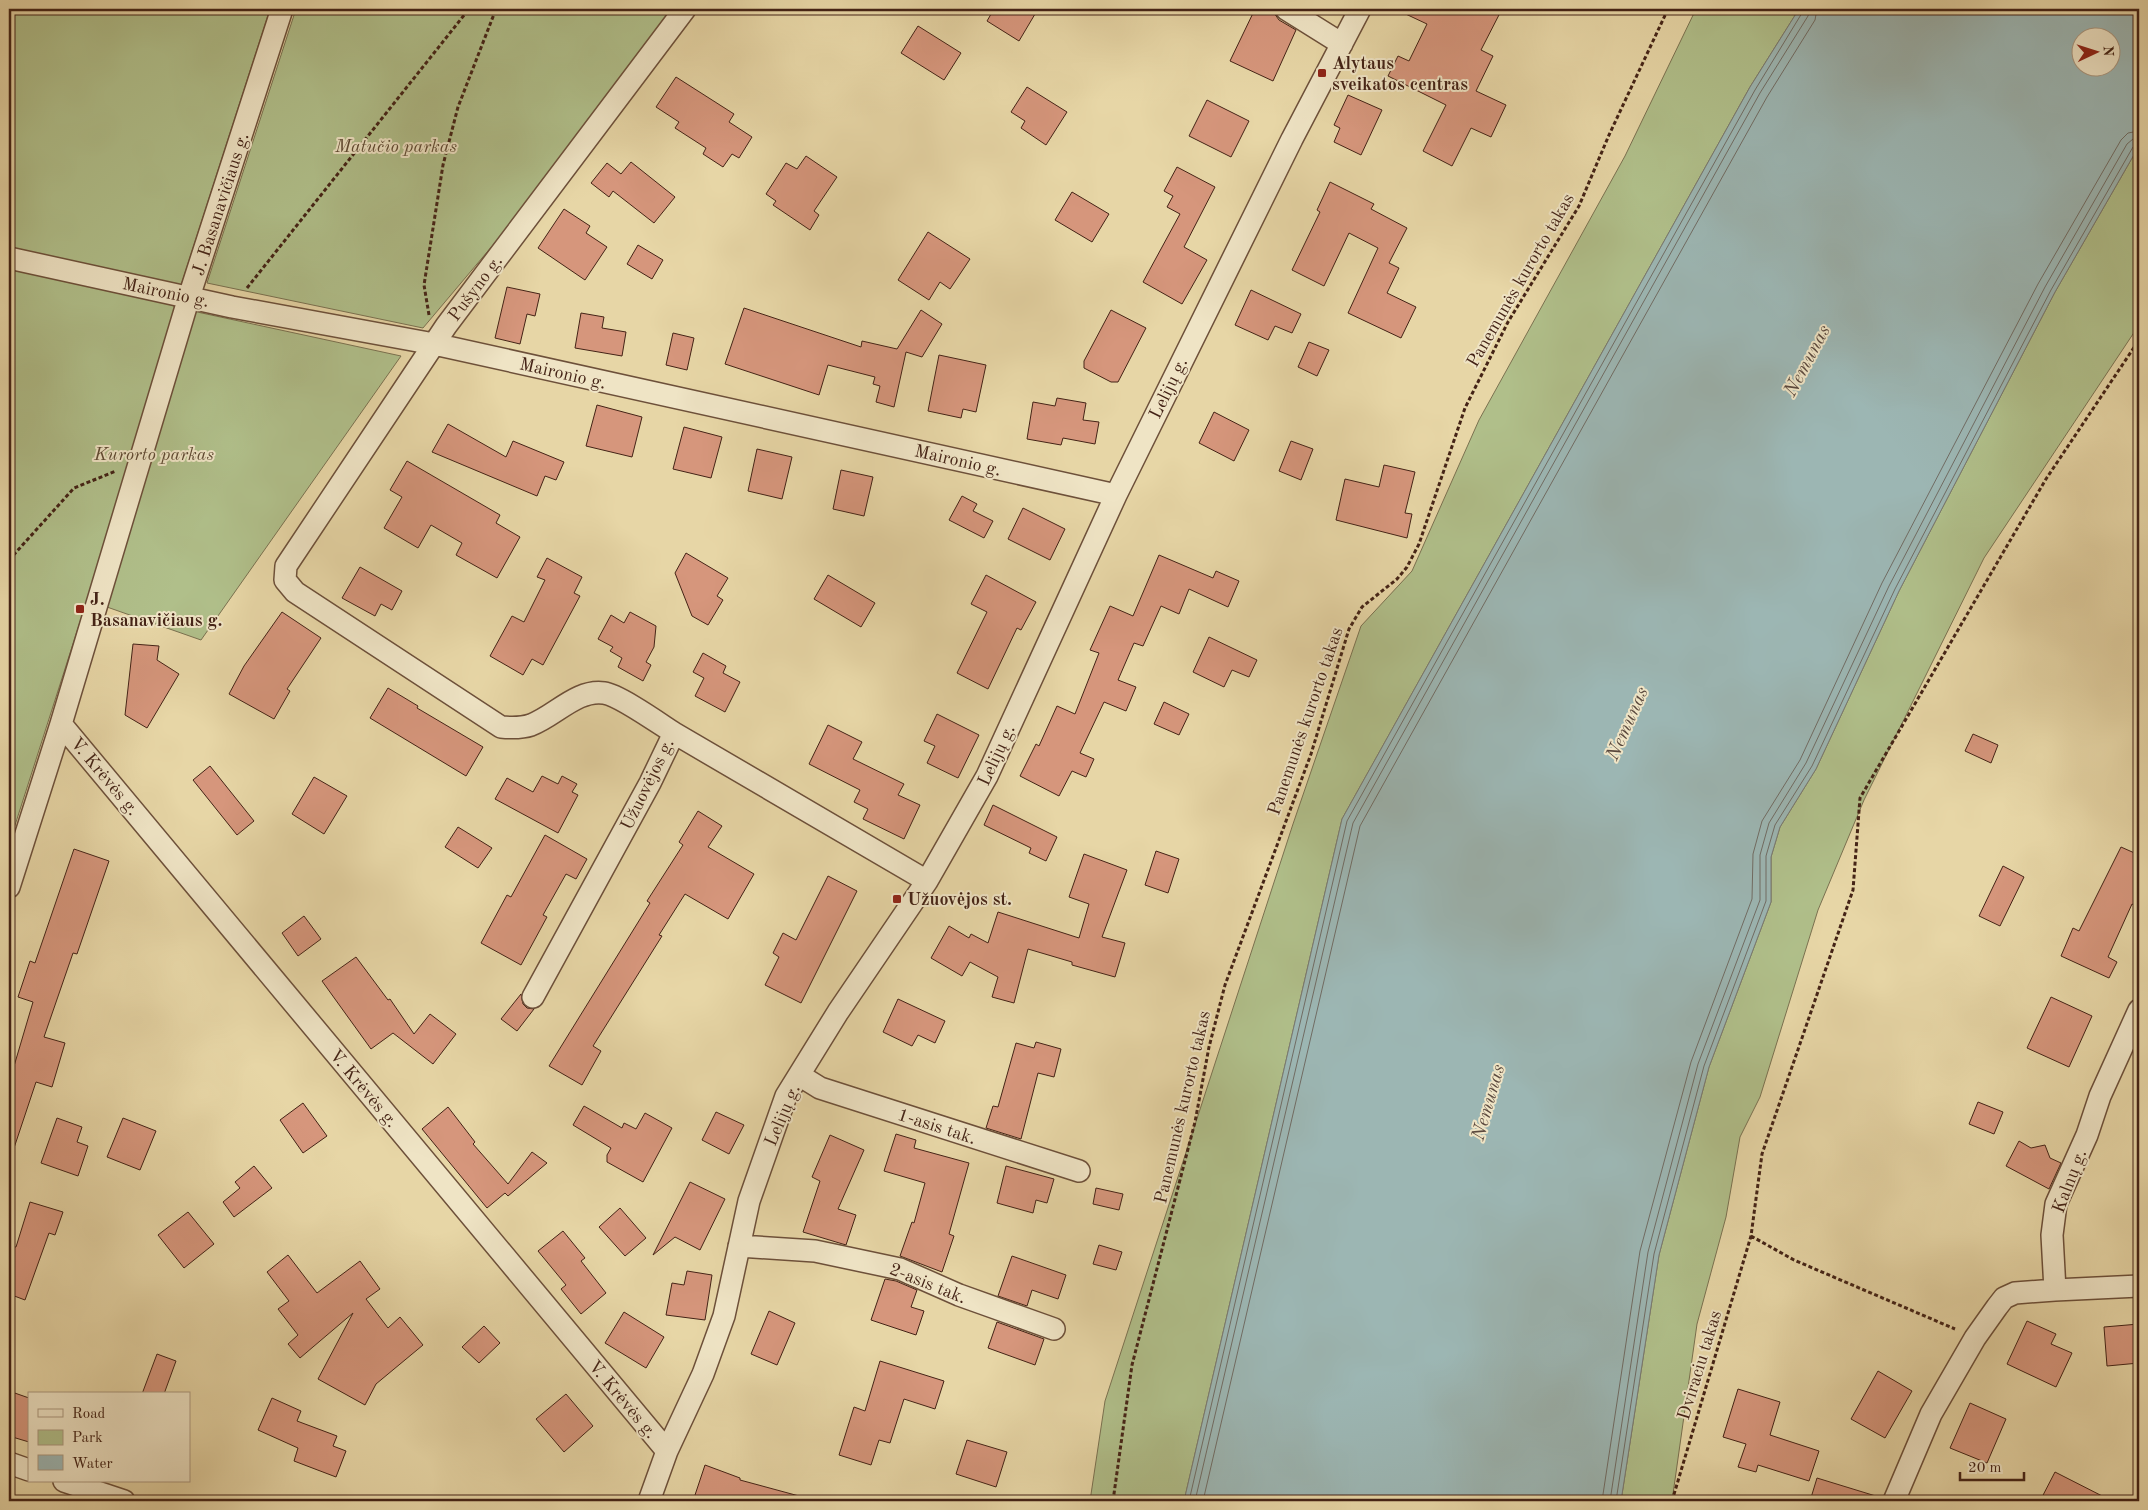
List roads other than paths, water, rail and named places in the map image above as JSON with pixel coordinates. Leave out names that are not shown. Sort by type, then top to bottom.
[{"type":"street","name":"J. Basanavičiaus g.","points":[[9,886],[61,724],[190,297],[282,9]]},
{"type":"street","name":"Pušyno g.","points":[[285,580],[286,566],[446,326],[685,9]]},
{"type":"street","points":[[1286,9],[1342,44]]},
{"type":"street","name":"Lelijų g.","points":[[649,1501],[667,1451],[703,1374],[724,1316],[749,1201],[786,1096],[838,1012],[927,881],[987,776],[1116,495],[1292,139],[1360,9]]},
{"type":"street","name":"Maironio g.","points":[[9,258],[232,307],[434,344],[1116,495]]},
{"type":"street","name":"Užuovėjos g.","points":[[285,580],[295,592],[501,727],[515,728],[532,724],[588,693],[606,693],[643,713],[674,733],[650,783],[533,997]]},
{"type":"street","name":"V. Krėvės g.","points":[[61,724],[667,1451]]},
{"type":"street","points":[[674,733],[927,881]]},
{"type":"street","name":"Kalnų g.","points":[[2055,1290],[2052,1235],[2056,1204],[2087,1135],[2100,1096],[2139,1010]]},
{"type":"street","name":"1-asis tak.","points":[[799,1075],[820,1088],[1079,1171]]},
{"type":"street","name":"2-asis tak.","points":[[740,1246],[815,1251],[900,1269],[959,1295],[1054,1329]]},
{"type":"street","points":[[1894,1501],[1931,1414],[1975,1338],[2004,1298],[2015,1293],[2139,1286]]},
{"type":"street","points":[[9,1463],[28,1470]]},
{"type":"street","points":[[67,1482],[124,1501]]},
{"type":"water","name":"Nemunas","points":[[1799,9],[2139,9],[2139,146],[2055,292],[1899,591],[1816,769],[1780,827],[1771,857],[1771,902],[1709,1067],[1659,1255],[1621,1501],[1184,1501],[1342,819],[1750,87]]},
{"type":"place","name":"Alytaus sveikatos centras","points":[[1322,73]]},
{"type":"place","name":"J. Basanavičiaus g.","points":[[80,609]]},
{"type":"place","name":"Užuovėjos st.","points":[[897,899]]},
{"type":"park label","name":"Matučio parkas","points":[[396,146]]},
{"type":"park label","name":"Kurorto parkas","points":[[154,454]]}]
